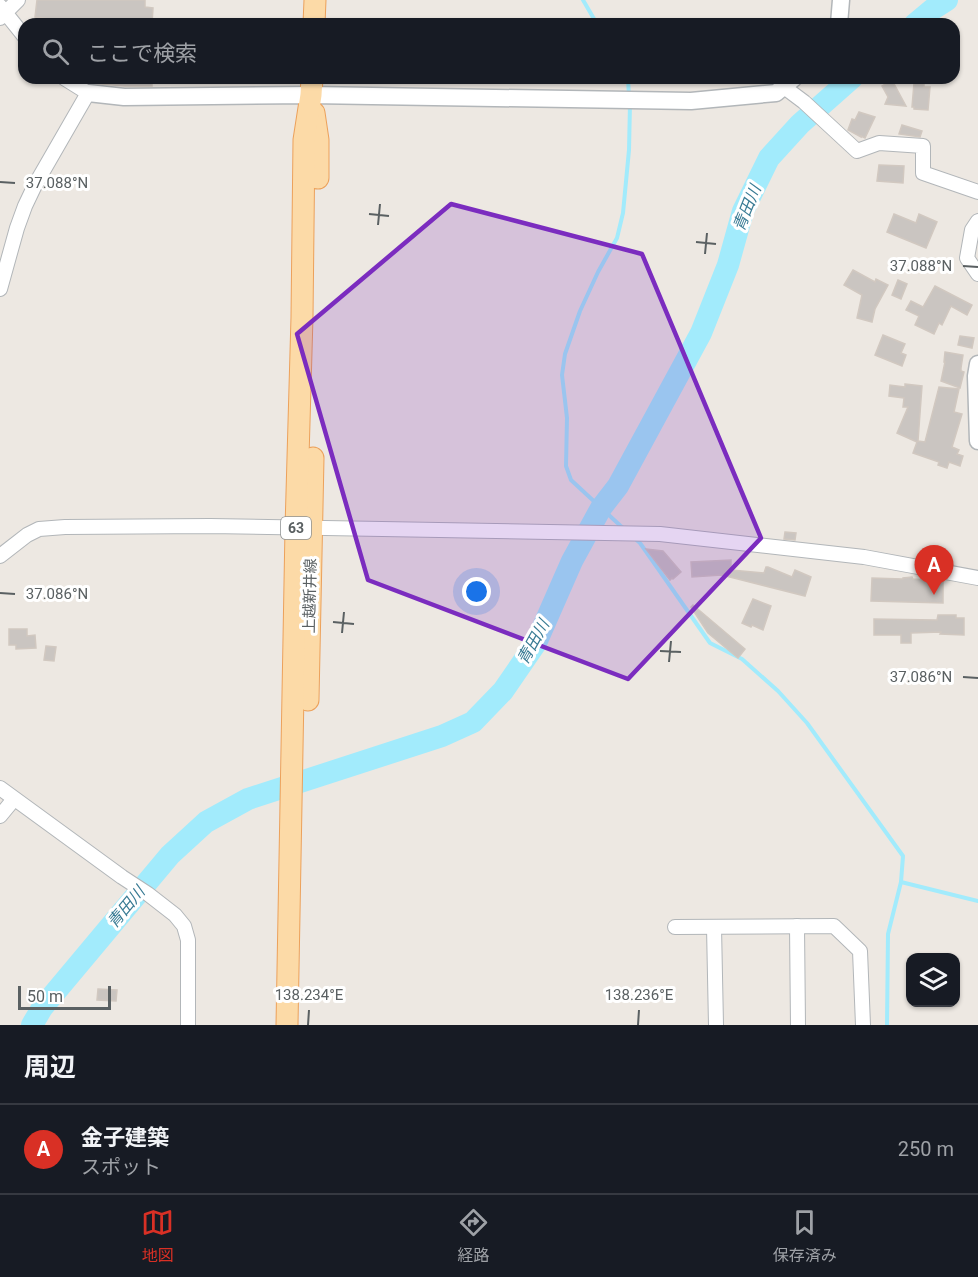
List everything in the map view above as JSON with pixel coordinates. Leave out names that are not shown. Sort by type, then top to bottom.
[{"type":"main road","points":[[314,18],[315,0]]},
{"type":"main road","name":"上越新井線","points":[[301,1025],[299,736],[318,140],[311,87]]},
{"type":"main road","name":"上越新井線","points":[[287,1025],[298,829]]},
{"type":"street","points":[[18,0],[2,12],[18,29]]},
{"type":"street","points":[[840,18],[841,0]]},
{"type":"street","points":[[74,84],[88,93],[153,98],[311,87],[691,101],[776,93],[787,84]]},
{"type":"street","points":[[790,84],[804,102],[857,151],[879,143],[923,146],[923,173],[978,192]]},
{"type":"street","points":[[0,289],[25,206],[88,93]]},
{"type":"street","points":[[978,221],[972,230],[967,258],[978,274]]},
{"type":"street","points":[[978,364],[976,376],[978,441]]},
{"type":"street","points":[[0,556],[27,535],[39,529],[50,528],[210,526],[660,534],[864,557],[978,578]]},
{"type":"street","points":[[0,788],[148,894],[175,915],[184,926],[188,940],[188,1025]]},
{"type":"street","points":[[0,816],[14,799]]},
{"type":"street","points":[[797,926],[798,1025]]},
{"type":"street","points":[[675,927],[834,926],[860,951],[863,1025]]},
{"type":"street","points":[[714,927],[716,1025]]},
{"type":"highlighted area","points":[[451,204],[642,254],[761,538],[628,679],[368,580],[297,334]]},
{"type":"building","points":[[37,0],[145,0],[145,7],[153,8],[152,18],[35,17]]},
{"type":"building","points":[[102,84],[152,84],[152,86]]},
{"type":"building","points":[[894,84],[906,106],[885,104],[888,97],[882,86]]},
{"type":"building","points":[[914,84],[924,84],[924,87],[930,87],[928,110],[912,107]]},
{"type":"building","points":[[859,112],[875,117],[865,138],[848,130],[852,119],[855,120]]},
{"type":"building","points":[[902,125],[922,131],[920,137],[899,134]]},
{"type":"building","points":[[879,165],[904,166],[903,183],[877,181]]},
{"type":"building","points":[[894,214],[916,223],[919,214],[937,222],[926,248],[887,232]]},
{"type":"building","points":[[853,270],[875,282],[876,279],[888,285],[875,309],[872,322],[857,318],[862,295],[844,285]]},
{"type":"building","points":[[898,280],[907,284],[901,299],[892,295]]},
{"type":"building","points":[[935,286],[972,305],[967,315],[951,306],[942,325],[939,323],[934,334],[915,325],[919,316],[906,310],[911,301],[923,307]]},
{"type":"building","points":[[883,335],[905,344],[901,353],[906,355],[902,366],[875,355]]},
{"type":"building","points":[[960,336],[974,338],[972,348],[958,345]]},
{"type":"building","points":[[945,352],[963,355],[961,371],[964,372],[960,388],[941,381]]},
{"type":"building","points":[[905,384],[922,386],[918,441],[925,442],[939,387],[959,389],[954,412],[962,414],[952,447],[959,450],[957,454],[963,456],[960,466],[949,462],[947,468],[938,465],[939,462],[913,453],[917,442],[897,433],[908,407],[903,407],[904,398],[889,396],[890,385],[905,387]]},
{"type":"building","points":[[785,532],[796,533],[795,540],[784,539]]},
{"type":"building","points":[[646,549],[663,551],[681,572],[670,580]]},
{"type":"building","points":[[731,560],[731,570],[764,573],[768,567],[792,577],[795,570],[811,577],[805,596],[722,575],[692,577],[691,562]]},
{"type":"building","points":[[912,577],[913,579],[943,581],[943,603],[871,601],[872,578]]},
{"type":"building","points":[[753,599],[771,606],[763,630],[742,623]]},
{"type":"building","points":[[693,605],[745,649],[738,658],[708,633],[691,607]]},
{"type":"building","points":[[938,615],[956,615],[956,618],[964,618],[964,635],[940,634],[941,632],[911,633],[911,643],[901,643],[901,635],[874,635],[874,619],[937,620]]},
{"type":"building","points":[[9,629],[27,629],[27,636],[35,635],[36,648],[16,649],[16,645],[9,645]]},
{"type":"building","points":[[46,646],[56,647],[54,661],[44,660]]},
{"type":"building","points":[[98,989],[117,990],[116,1001],[97,1000]]},
{"type":"waterway","points":[[583,0],[594,18]]},
{"type":"waterway","name":"青田川","points":[[922,18],[947,0]]},
{"type":"waterway","points":[[628,84],[629,97]]},
{"type":"waterway","name":"青田川","points":[[32,1025],[42,1008],[170,855],[206,822],[248,799],[442,736],[473,722],[503,691],[536,643],[572,561],[601,508],[618,486],[701,333],[728,265],[743,211],[769,158],[800,124],[845,84]]},
{"type":"waterway","points":[[625,530],[571,480],[566,466],[567,418],[562,375],[565,354],[580,311],[617,238],[623,213],[629,150],[630,104]]},
{"type":"waterway","points":[[633,537],[640,543],[710,643],[742,659],[778,691],[807,723],[903,856],[901,882],[888,934],[887,1025]]},
{"type":"waterway","points":[[901,882],[978,901]]},
{"type":"place","name":"金子建築","points":[[934,595]]}]
